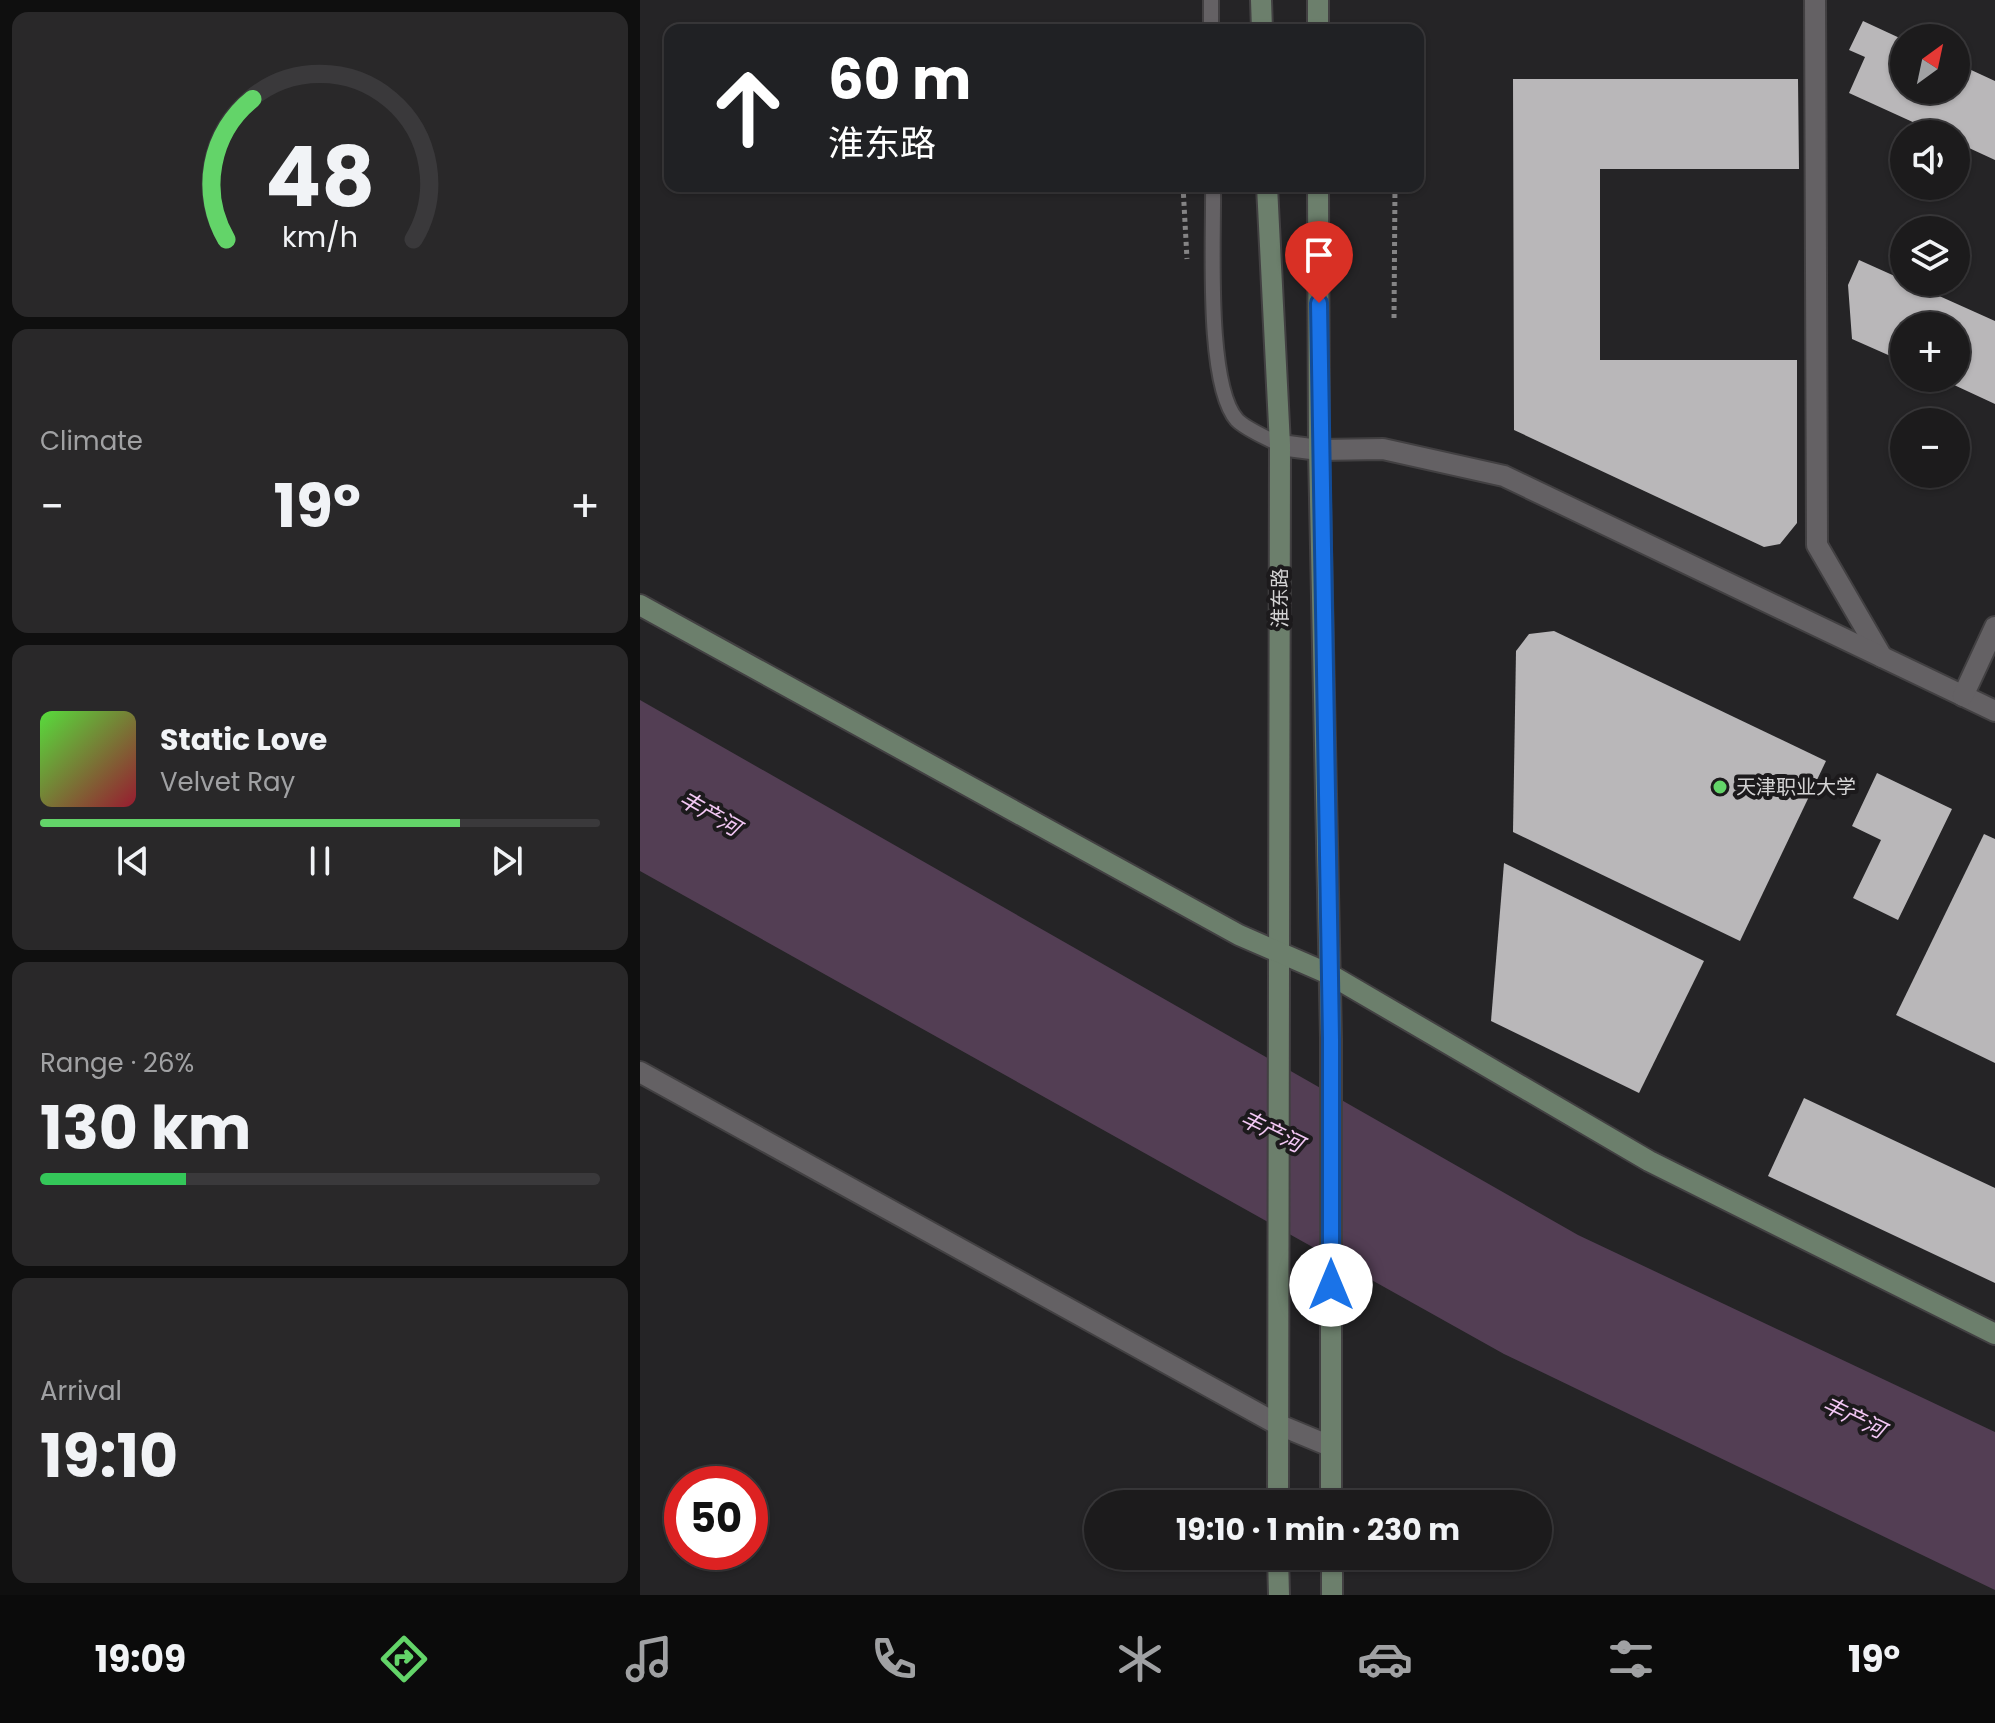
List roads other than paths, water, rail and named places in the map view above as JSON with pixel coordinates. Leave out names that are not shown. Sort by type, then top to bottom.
[{"type":"main road","points":[[1261,0],[1262,24]]},
{"type":"main road","points":[[1318,0],[1318,24]]},
{"type":"main road","name":"淮东路","points":[[1267,192],[1280,445],[1278,1490]]},
{"type":"main road","name":"淮东路","points":[[1318,192],[1319,450],[1331,1039],[1331,1490]]},
{"type":"main road","points":[[640,605],[1239,935],[1329,974],[1649,1161],[1995,1334]]},
{"type":"main road","points":[[1278,1570],[1279,1595]]},
{"type":"main road","points":[[1332,1570],[1332,1595]]},
{"type":"street","points":[[1815,0],[1817,545],[1882,657]]},
{"type":"street","points":[[1280,445],[1319,450],[1383,449],[1504,476],[1995,711]]},
{"type":"street","points":[[1963,696],[1995,627]]},
{"type":"street","points":[[640,1072],[1277,1424],[1330,1446]]},
{"type":"lane","points":[[1211,0],[1211,24]]},
{"type":"lane","points":[[1213,192],[1215,324],[1220,382],[1237,419],[1280,445]]},
{"type":"water","name":"丰产河","points":[[640,700],[1578,1235],[1995,1432],[1995,1590],[1504,1354],[640,871]]},
{"type":"place","name":"天津职业大学","points":[[1720,787]]}]
